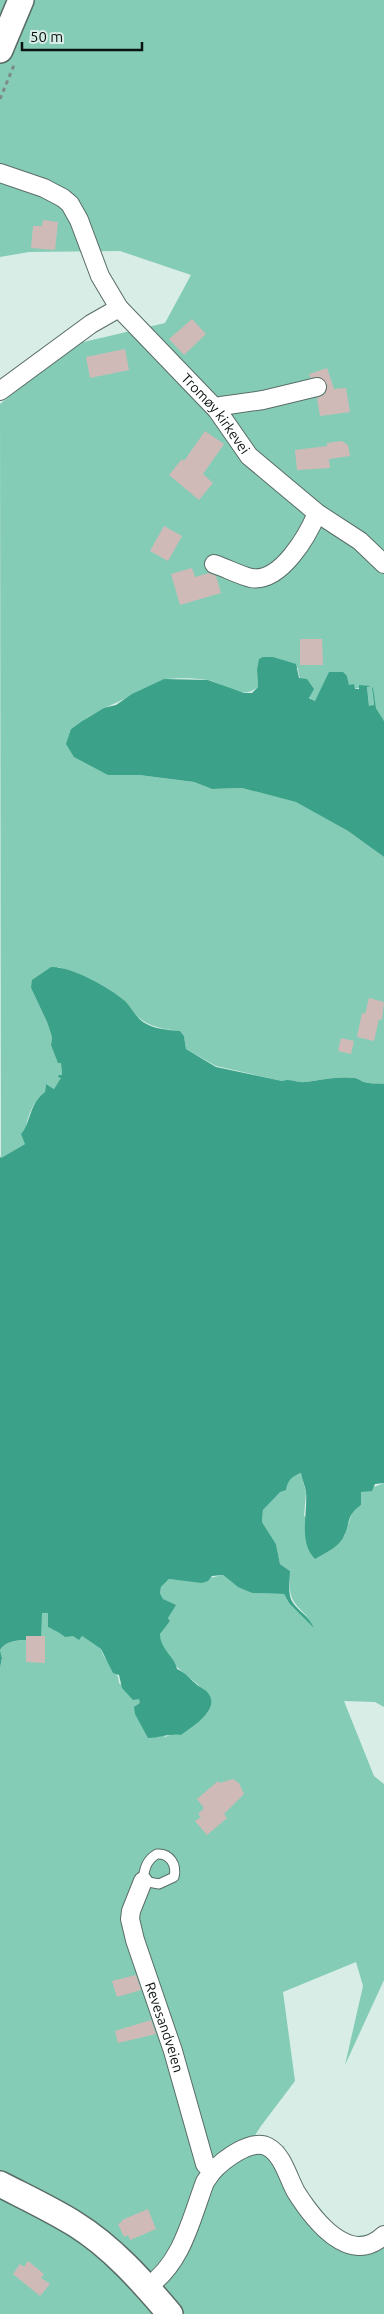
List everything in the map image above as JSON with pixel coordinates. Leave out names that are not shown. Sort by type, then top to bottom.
[{"type":"main road","points":[[1,46],[21,0]]},
{"type":"main road","points":[[0,2184],[76,2224],[108,2249],[147,2287],[170,2314]]},
{"type":"street","name":"Tromøy kirkevei","points":[[0,173],[44,188],[70,204],[79,220],[100,276],[119,308],[217,410],[248,456],[317,513],[360,541],[384,564]]},
{"type":"street","points":[[0,391],[90,324],[119,308]]},
{"type":"street","points":[[217,410],[221,406],[263,400],[317,387]]},
{"type":"street","points":[[214,564],[252,578],[265,577],[278,568],[298,549],[317,513]]},
{"type":"street","name":"Revesandveien","points":[[142,1882],[131,1911],[130,1919],[135,1940],[173,2051],[206,2164],[212,2172]]},
{"type":"street","points":[[147,2287],[154,2283],[179,2253],[205,2182],[212,2172],[227,2160],[252,2146],[261,2144],[270,2148],[277,2155],[296,2191],[316,2219],[339,2240],[352,2246],[361,2246],[371,2243],[384,2235]]},
{"type":"shaded area","points":[[0,0],[384,0],[384,721],[376,708],[372,688],[374,706],[369,706],[367,686],[354,689],[354,684],[349,686],[347,676],[315,701],[305,691],[298,668],[257,670],[258,687],[246,692],[233,690],[208,680],[187,678],[163,680],[98,712],[71,729],[108,775],[139,775],[194,782],[212,789],[242,788],[297,802],[348,831],[384,857],[384,1084],[367,1083],[349,1078],[330,1078],[305,1082],[282,1081],[216,1066],[186,1049],[184,1036],[180,1031],[149,1024],[139,1018],[117,995],[84,976],[58,967],[31,988],[47,1022],[52,1037],[51,1045],[61,1063],[62,1076],[59,1075],[62,1078],[54,1089],[46,1084],[45,1092],[35,1102],[27,1123],[25,1144],[1,1158],[0,404],[75,344],[165,323],[191,275],[120,251],[29,252],[0,257]]},
{"type":"shaded area","points":[[273,657],[296,664],[299,678],[307,679],[314,689],[309,698],[315,701],[329,672],[343,672],[347,676],[349,685],[354,684],[355,689],[359,689],[359,685],[371,686],[367,687],[369,706],[374,705],[373,688],[376,708],[384,721],[384,857],[348,831],[296,802],[242,788],[212,789],[194,782],[139,775],[108,775],[74,757],[66,744],[71,729],[82,721],[104,708],[116,705],[132,694],[164,679],[208,680],[244,693],[252,693],[258,687],[257,670],[259,659]]},
{"type":"shaded area","points":[[51,967],[69,970],[90,978],[125,1001],[143,1022],[151,1026],[180,1031],[184,1036],[186,1049],[216,1067],[282,1081],[305,1082],[329,1078],[349,1078],[367,1083],[384,1084],[384,1483],[375,1484],[372,1491],[361,1492],[361,1505],[350,1517],[343,1538],[334,1547],[315,1559],[310,1552],[305,1536],[306,1492],[301,1473],[290,1479],[286,1490],[280,1492],[263,1510],[262,1522],[276,1544],[280,1564],[290,1571],[289,1592],[291,1600],[314,1628],[289,1603],[284,1594],[252,1593],[238,1587],[223,1575],[212,1576],[208,1581],[202,1583],[169,1579],[161,1587],[160,1593],[163,1599],[176,1605],[168,1618],[170,1621],[160,1634],[162,1644],[174,1661],[177,1669],[207,1692],[211,1699],[211,1705],[204,1717],[181,1735],[148,1738],[135,1714],[134,1707],[140,1703],[139,1699],[133,1700],[122,1688],[119,1675],[113,1673],[101,1649],[82,1636],[79,1640],[73,1636],[65,1637],[48,1627],[48,1613],[42,1613],[41,1636],[26,1636],[26,1640],[8,1643],[0,1650],[0,1156],[1,1158],[25,1144],[21,1134],[36,1102],[45,1092],[46,1084],[54,1089],[61,1078],[58,1077],[59,1075],[62,1075],[61,1063],[58,1063],[51,1045],[52,1037],[47,1022],[31,988],[32,980]]},
{"type":"shaded area","points":[[301,1473],[306,1493],[304,1516],[344,1537],[353,1510],[361,1505],[361,1492],[384,1483],[384,1707],[375,1702],[344,1701],[374,1776],[384,1784],[384,1980],[345,2065],[363,1986],[356,1962],[283,1992],[295,2081],[248,2146],[276,2149],[285,2146],[279,2153],[281,2160],[344,2238],[384,2232],[384,2314],[0,2314],[0,1668],[2,1658],[0,1650],[7,1642],[26,1640],[26,1636],[42,1613],[48,1613],[48,1626],[50,1628],[73,1636],[82,1636],[101,1649],[117,1674],[119,1683],[139,1699],[165,1737],[195,1723],[209,1711],[210,1699],[203,1689],[176,1666],[165,1653],[160,1635],[170,1621],[168,1618],[173,1609],[163,1599],[160,1593],[161,1587],[169,1579],[195,1581],[223,1575],[233,1583],[252,1593],[284,1594],[289,1603],[309,1618],[292,1598],[290,1571],[280,1564],[276,1544],[262,1522],[263,1510],[293,1476]]},
{"type":"shaded area","points":[[0,1650],[2,1658],[0,1668]]},
{"type":"building","points":[[43,220],[58,222],[55,250],[31,248],[33,226],[42,226]]},
{"type":"building","points":[[192,319],[206,334],[184,355],[169,339]]},
{"type":"building","points":[[125,349],[129,370],[90,378],[86,357]]},
{"type":"building","points":[[327,368],[334,389],[346,388],[350,412],[320,416],[317,398],[325,394],[327,384],[320,377],[311,378],[309,374]]},
{"type":"building","points":[[205,431],[224,444],[203,474],[213,483],[199,500],[169,475],[182,459],[184,461]]},
{"type":"building","points":[[342,441],[348,445],[350,456],[329,459],[330,468],[297,470],[295,450],[327,446],[327,443]]},
{"type":"building","points":[[164,526],[182,536],[168,561],[150,551]]},
{"type":"building","points":[[192,568],[195,577],[209,573],[216,576],[221,593],[180,605],[171,574]]},
{"type":"building","points":[[300,639],[322,639],[323,665],[300,665]]},
{"type":"building","points":[[369,998],[384,1002],[382,1020],[379,1019],[374,1041],[357,1037],[362,1013],[365,1014]]},
{"type":"building","points":[[341,1038],[354,1041],[351,1054],[338,1051]]},
{"type":"building","points":[[26,1636],[45,1636],[45,1663],[26,1662]]},
{"type":"building","points":[[233,1779],[239,1783],[244,1794],[224,1814],[227,1818],[207,1835],[195,1821],[201,1817],[198,1814],[204,1808],[197,1799],[218,1781],[220,1783]]},
{"type":"building","points":[[136,1975],[141,1990],[117,1997],[112,1981]]},
{"type":"building","points":[[151,2020],[156,2034],[118,2043],[115,2031]]},
{"type":"building","points":[[148,2209],[156,2229],[130,2240],[128,2235],[124,2237],[118,2224],[122,2220]]},
{"type":"building","points":[[28,2261],[44,2274],[41,2278],[50,2284],[40,2296],[13,2274],[20,2264],[24,2267]]}]
